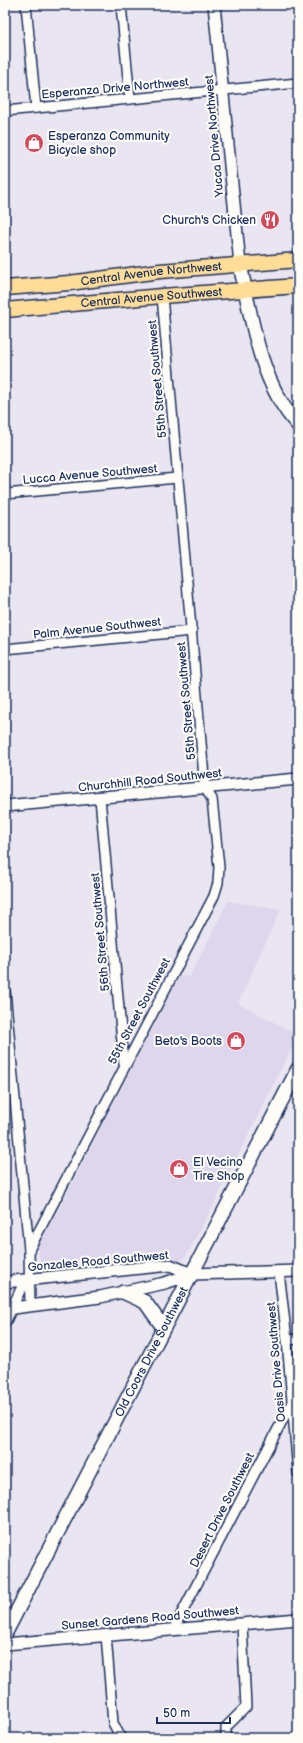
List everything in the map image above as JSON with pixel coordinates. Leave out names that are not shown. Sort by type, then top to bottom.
[{"type":"main road","name":"Central Avenue Northwest","points":[[5,288],[69,283],[160,271],[298,260]]},
{"type":"main road","points":[[240,264],[255,339],[267,374],[289,415],[298,425]]},
{"type":"main road","name":"Central Avenue Southwest","points":[[5,310],[298,286]]},
{"type":"main road","name":"Old Coors Drive Southwest","points":[[5,1634],[298,1069]]},
{"type":"main road","points":[[123,1292],[145,1302],[163,1327]]},
{"type":"street","points":[[26,5],[36,108]]},
{"type":"street","points":[[121,5],[130,99]]},
{"type":"street","name":"Yucca Drive Northwest","points":[[214,5],[240,264]]},
{"type":"street","name":"Esperanza Drive Northwest","points":[[5,111],[298,83]]},
{"type":"street","name":"55th Street Southwest","points":[[29,1250],[124,1064],[214,896],[218,883],[219,867],[212,799],[205,788],[162,296]]},
{"type":"street","name":"Lucca Avenue Southwest","points":[[5,494],[177,478]]},
{"type":"street","name":"Palm Avenue Southwest","points":[[5,649],[192,631]]},
{"type":"street","name":"Churchhill Road Southwest","points":[[5,806],[298,779]]},
{"type":"street","name":"56th Street Southwest","points":[[100,798],[124,1064]]},
{"type":"street","points":[[5,991],[29,1250],[27,1280],[30,1306]]},
{"type":"street","name":"Gonzales Road Southwest","points":[[5,1282],[170,1265],[192,1274]]},
{"type":"street","name":"Gonzales Road Southwest","points":[[9,1309],[100,1297],[165,1283],[192,1274],[298,1271]]},
{"type":"street","name":"Oasis Drive Southwest","points":[[279,1272],[297,1444],[298,1473]]},
{"type":"street","points":[[5,1323],[9,1309],[27,1280]]},
{"type":"street","points":[[287,1340],[298,1339]]},
{"type":"street","name":"Desert Drive Southwest","points":[[174,1628],[292,1402]]},
{"type":"street","name":"Sunset Gardens Road Southwest","points":[[5,1644],[174,1628],[298,1619]]},
{"type":"street","points":[[226,1738],[226,1727],[246,1707],[242,1624]]},
{"type":"street","points":[[106,1635],[113,1723],[121,1738]]},
{"type":"shaded area","points":[[228,901],[281,909],[238,1003],[298,1035],[214,1204],[186,1256],[179,1262],[41,1271],[38,1244],[62,1203],[180,975],[189,978]]},
{"type":"place","name":"Esperanza Community Bicycle shop","points":[[34,143]]},
{"type":"place","name":"Church's Chicken","points":[[270,220]]},
{"type":"place","name":"Beto's Boots","points":[[236,1041]]},
{"type":"place","name":"El Vecino Tire Shop","points":[[179,1169]]}]
